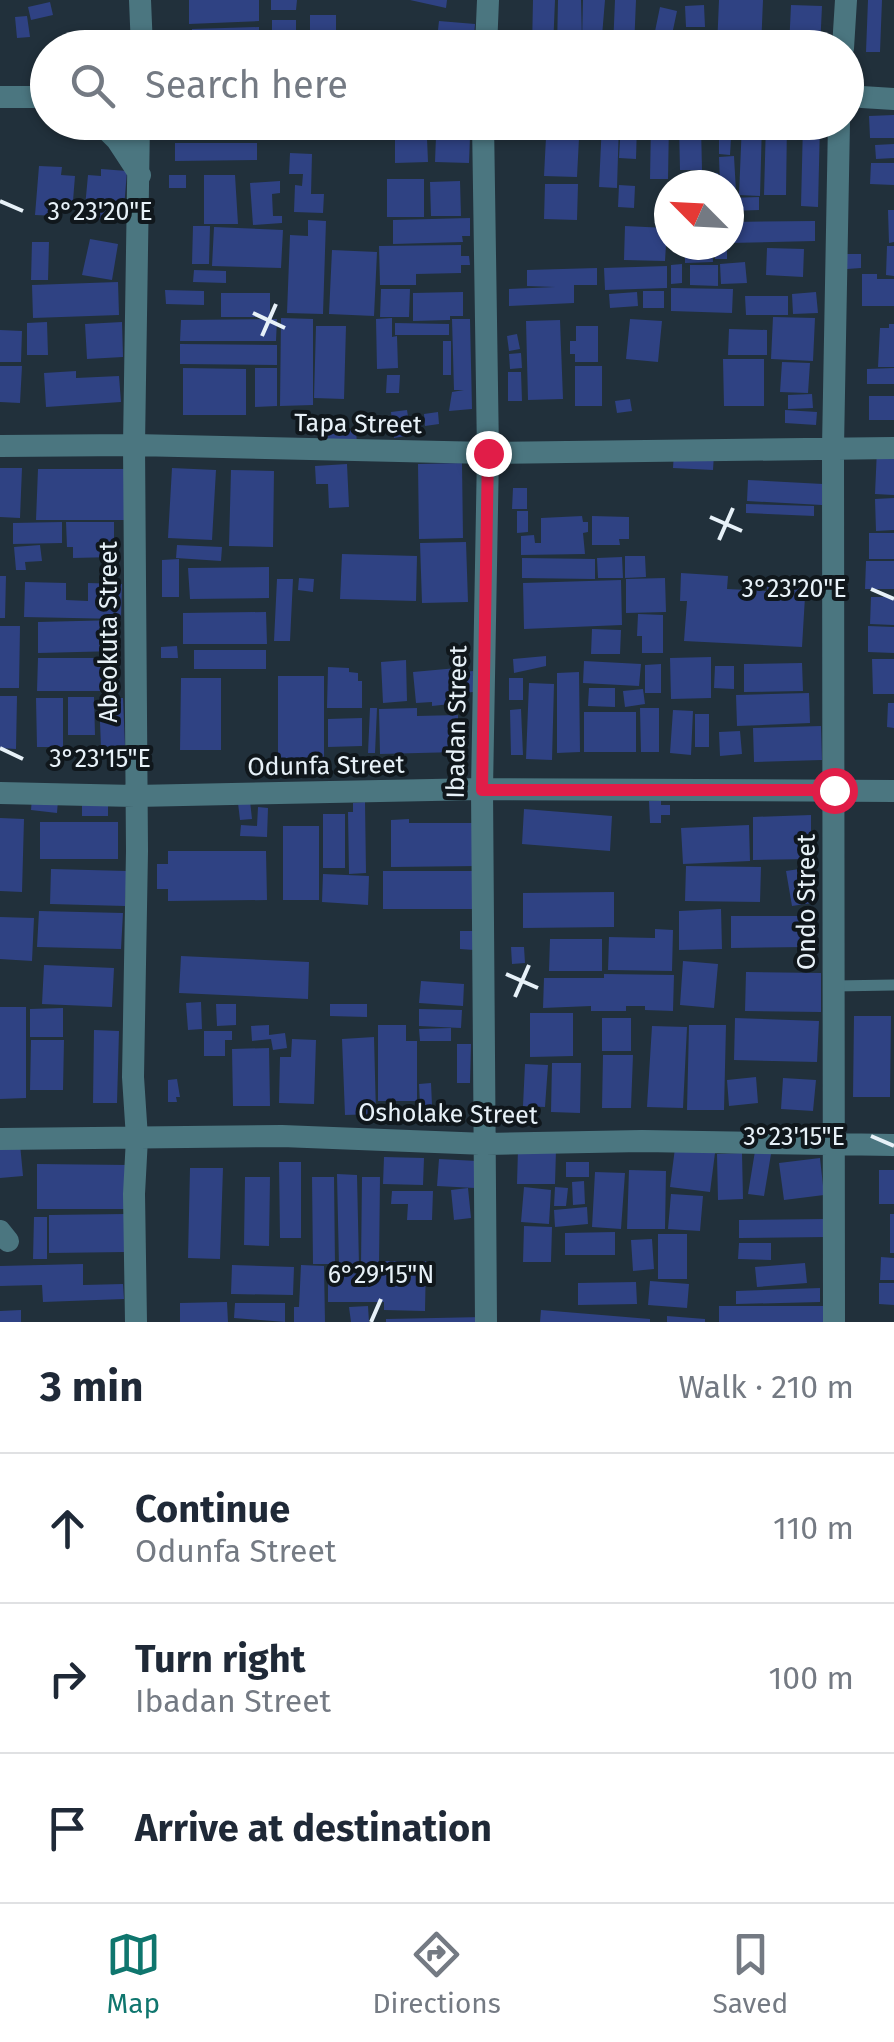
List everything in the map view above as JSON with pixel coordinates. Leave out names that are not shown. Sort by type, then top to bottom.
[{"type":"street","points":[[140,0],[141,30]]},
{"type":"street","points":[[487,30],[488,0]]},
{"type":"street","points":[[844,30],[846,0]]},
{"type":"street","points":[[0,96],[30,97]]},
{"type":"street","points":[[864,98],[894,100]]},
{"type":"street","points":[[117,140],[140,176]]},
{"type":"street","name":"Abeokuta Street","points":[[136,1322],[134,445],[139,140]]},
{"type":"street","name":"Ibadan Street","points":[[483,140],[488,453],[482,790],[486,1322]]},
{"type":"street","name":"Ondo Street","points":[[834,1322],[833,448],[838,140]]},
{"type":"street","name":"Tapa Street","points":[[0,446],[488,453],[894,448]]},
{"type":"street","name":"Odunfa Street","points":[[0,793],[136,796],[482,790],[894,791]]},
{"type":"street","name":"Osholake Street","points":[[0,1139],[282,1136],[486,1144],[894,1144]]},
{"type":"lane","points":[[834,986],[894,986]]},
{"type":"building","points":[[189,0],[259,0],[259,21],[189,24]]},
{"type":"building","points":[[271,0],[297,0],[296,10],[271,10]]},
{"type":"building","points":[[410,0],[447,0],[446,8]]},
{"type":"building","points":[[533,0],[555,0],[554,30],[532,30]]},
{"type":"building","points":[[558,0],[581,0],[582,30],[557,30]]},
{"type":"building","points":[[583,0],[605,0],[602,30],[582,30]]},
{"type":"building","points":[[615,0],[636,0],[635,30],[614,30]]},
{"type":"building","points":[[719,0],[763,0],[762,30],[718,30]]},
{"type":"building","points":[[868,0],[882,0],[880,52],[866,52]]},
{"type":"building","points":[[50,2],[53,15],[31,20],[28,7]]},
{"type":"building","points":[[704,5],[705,27],[686,27],[685,6]]},
{"type":"building","points":[[791,5],[822,6],[821,30],[790,30]]},
{"type":"building","points":[[660,7],[677,11],[673,30],[655,30]]},
{"type":"building","points":[[310,15],[336,15],[336,30],[310,30]]},
{"type":"building","points":[[27,16],[30,37],[17,38],[15,17]]},
{"type":"building","points":[[272,20],[296,20],[296,30],[272,30]]},
{"type":"building","points":[[439,21],[475,24],[474,30],[438,30]]},
{"type":"building","points":[[259,27],[259,30],[192,29]]},
{"type":"building","points":[[894,115],[894,138],[870,138],[869,116]]},
{"type":"building","points":[[395,140],[427,140],[428,162],[395,163]]},
{"type":"building","points":[[436,140],[470,140],[469,163],[435,162]]},
{"type":"building","points":[[546,140],[579,140],[577,177],[544,176]]},
{"type":"building","points":[[601,140],[618,140],[617,188],[599,187]]},
{"type":"building","points":[[620,140],[637,140],[636,159],[619,158]]},
{"type":"building","points":[[651,140],[669,140],[668,170],[654,170],[654,179],[650,179]]},
{"type":"building","points":[[679,140],[701,140],[702,170],[680,170]]},
{"type":"building","points":[[719,140],[731,140],[730,155],[719,154]]},
{"type":"building","points":[[741,140],[762,140],[760,196],[744,195]]},
{"type":"building","points":[[766,140],[787,140],[786,195],[764,195]]},
{"type":"building","points":[[803,140],[820,140],[818,207],[801,206]]},
{"type":"building","points":[[175,143],[257,143],[257,160],[175,161]]},
{"type":"building","points":[[894,144],[894,158],[876,159],[875,145]]},
{"type":"building","points":[[290,153],[312,154],[311,194],[324,194],[323,213],[294,212],[295,185],[302,186],[303,174],[289,174]]},
{"type":"building","points":[[734,156],[735,170],[719,170],[719,157]]},
{"type":"building","points":[[871,163],[894,163],[894,185],[870,184]]},
{"type":"building","points":[[39,166],[62,167],[61,175],[75,176],[73,201],[59,200],[58,216],[35,215]]},
{"type":"building","points":[[101,169],[127,171],[123,221],[84,218],[88,175],[101,176]]},
{"type":"building","points":[[169,175],[186,175],[186,188],[169,188]]},
{"type":"building","points":[[204,175],[235,175],[238,224],[204,224]]},
{"type":"building","points":[[387,179],[424,179],[424,217],[387,217]]},
{"type":"building","points":[[280,181],[280,193],[272,194],[273,216],[282,216],[282,223],[253,225],[250,183]]},
{"type":"building","points":[[460,181],[461,216],[431,216],[430,182]]},
{"type":"building","points":[[545,184],[578,184],[577,220],[544,219]]},
{"type":"building","points":[[619,185],[635,186],[634,208],[618,207]]},
{"type":"building","points":[[759,197],[759,210],[744,210],[744,198]]},
{"type":"building","points":[[888,210],[894,210],[894,242],[889,243]]},
{"type":"building","points":[[470,218],[470,236],[462,236],[463,242],[393,244],[393,220]]},
{"type":"building","points":[[308,220],[326,221],[323,314],[287,313],[290,235],[308,236]]},
{"type":"building","points":[[815,221],[815,241],[744,243],[744,222]]},
{"type":"building","points":[[193,226],[210,226],[209,264],[192,264]]},
{"type":"building","points":[[625,226],[654,227],[654,260],[665,261],[624,260]]},
{"type":"building","points":[[214,227],[283,230],[281,268],[212,266]]},
{"type":"building","points":[[90,239],[118,244],[112,280],[82,275]]},
{"type":"building","points":[[32,242],[49,242],[48,280],[31,280]]},
{"type":"building","points":[[461,245],[461,256],[469,256],[470,265],[461,265],[461,273],[416,274],[416,285],[380,285],[379,246]]},
{"type":"building","points":[[887,246],[894,246],[894,276],[886,275]]},
{"type":"building","points":[[767,248],[804,249],[803,277],[766,275]]},
{"type":"building","points":[[332,250],[377,252],[374,316],[329,314]]},
{"type":"building","points":[[846,254],[861,254],[861,268],[847,269]]},
{"type":"building","points":[[685,260],[713,260],[713,262]]},
{"type":"building","points":[[745,262],[747,283],[721,284],[720,264]]},
{"type":"building","points":[[682,264],[682,283],[671,284],[671,265]]},
{"type":"building","points":[[690,265],[718,265],[718,286],[690,285]]},
{"type":"building","points":[[667,266],[667,288],[605,290],[604,268]]},
{"type":"building","points":[[597,268],[597,285],[574,285],[574,303],[509,306],[509,289],[555,287],[527,286],[527,270]]},
{"type":"building","points":[[194,270],[226,271],[226,283],[193,282]]},
{"type":"building","points":[[862,274],[894,279],[894,306],[862,306]]},
{"type":"building","points":[[118,282],[119,315],[33,318],[32,285]]},
{"type":"building","points":[[671,288],[733,289],[732,313],[671,311]]},
{"type":"building","points":[[381,289],[410,289],[409,317],[380,317]]},
{"type":"building","points":[[165,290],[204,291],[204,305],[166,304]]},
{"type":"building","points":[[643,291],[664,291],[664,308],[643,308]]},
{"type":"building","points":[[463,292],[463,316],[413,321],[413,293]]},
{"type":"building","points":[[637,292],[638,306],[610,308],[609,294]]},
{"type":"building","points":[[816,292],[818,313],[793,314],[792,294]]},
{"type":"building","points":[[221,293],[270,293],[270,317],[221,317]]},
{"type":"building","points":[[745,296],[788,296],[788,315],[746,315]]},
{"type":"building","points":[[773,317],[815,318],[813,361],[771,359]]},
{"type":"building","points":[[281,318],[313,319],[313,405],[280,406]]},
{"type":"building","points":[[392,318],[398,368],[377,369],[376,319]]},
{"type":"building","points":[[277,319],[276,341],[180,341],[181,320]]},
{"type":"building","points":[[452,319],[470,319],[472,409],[449,411],[452,392],[464,390],[454,390]]},
{"type":"building","points":[[630,319],[662,321],[658,362],[626,359]]},
{"type":"building","points":[[560,320],[563,399],[528,400],[526,321]]},
{"type":"building","points":[[47,322],[48,355],[27,355],[27,323]]},
{"type":"building","points":[[122,322],[123,357],[87,359],[85,324]]},
{"type":"building","points":[[395,323],[449,324],[449,335],[395,335]]},
{"type":"building","points":[[889,324],[894,324],[894,367],[878,367],[880,328],[889,328]]},
{"type":"building","points":[[316,326],[346,326],[344,399],[314,398]]},
{"type":"building","points":[[576,326],[598,326],[598,362],[575,362],[575,354],[570,354],[570,341],[576,341]]},
{"type":"building","points":[[729,329],[767,330],[767,355],[728,355]]},
{"type":"building","points":[[0,330],[22,331],[21,362],[0,362]]},
{"type":"building","points":[[517,334],[520,349],[509,351],[507,336]]},
{"type":"building","points":[[443,341],[451,341],[451,375],[443,375]]},
{"type":"building","points":[[180,344],[277,345],[277,365],[180,364]]},
{"type":"building","points":[[521,353],[522,368],[510,369],[509,354]]},
{"type":"building","points":[[723,359],[764,359],[764,406],[724,406]]},
{"type":"building","points":[[782,362],[810,363],[808,393],[780,392]]},
{"type":"building","points":[[0,366],[22,366],[20,403],[0,402]]},
{"type":"building","points":[[575,366],[602,366],[602,406],[575,406]]},
{"type":"building","points":[[183,368],[246,369],[246,415],[183,415]]},
{"type":"building","points":[[255,368],[277,368],[277,406],[255,407]]},
{"type":"building","points":[[894,368],[894,384],[867,384],[867,369]]},
{"type":"building","points":[[76,371],[76,378],[119,376],[121,402],[46,407],[44,373]]},
{"type":"building","points":[[508,372],[521,372],[522,401],[508,401]]},
{"type":"building","points":[[387,375],[400,375],[399,393],[386,393]]},
{"type":"building","points":[[812,394],[813,408],[788,409],[788,395]]},
{"type":"building","points":[[869,396],[894,396],[894,420],[869,420]]},
{"type":"building","points":[[630,399],[632,411],[617,413],[615,401]]},
{"type":"building","points":[[407,410],[409,423],[421,421],[423,433],[394,438],[391,412]]},
{"type":"building","points":[[785,410],[817,412],[816,425],[785,423]]},
{"type":"building","points":[[438,412],[439,424],[425,426],[424,414]]},
{"type":"building","points":[[356,430],[357,444],[327,445],[327,431]]},
{"type":"building","points":[[877,449],[894,450],[894,495],[875,494]]},
{"type":"building","points":[[674,452],[714,454],[713,470],[673,468]]},
{"type":"building","points":[[462,463],[463,538],[419,539],[418,464]]},
{"type":"building","points":[[347,464],[349,507],[329,508],[328,484],[316,484],[315,466]]},
{"type":"building","points":[[0,468],[22,468],[20,518],[0,517]]},
{"type":"building","points":[[172,468],[216,470],[212,540],[168,538]]},
{"type":"building","points":[[38,469],[126,469],[126,520],[36,520]]},
{"type":"building","points":[[231,470],[274,471],[273,547],[229,546]]},
{"type":"building","points":[[748,480],[823,484],[822,505],[747,501]]},
{"type":"building","points":[[513,488],[527,488],[527,509],[512,509]]},
{"type":"building","points":[[894,498],[894,530],[876,531],[875,499]]},
{"type":"building","points":[[746,504],[814,506],[814,516],[746,513]]},
{"type":"building","points":[[517,511],[528,511],[528,532],[517,533]]},
{"type":"building","points":[[582,516],[583,522],[588,522],[588,532],[583,533],[585,554],[521,555],[521,536],[534,535],[535,543],[541,543],[541,518]]},
{"type":"building","points":[[592,516],[629,517],[629,539],[619,539],[620,545],[592,545]]},
{"type":"building","points":[[62,522],[62,543],[13,544],[13,523]]},
{"type":"building","points":[[66,522],[114,522],[114,557],[73,558],[73,547],[67,547]]},
{"type":"building","points":[[869,533],[894,533],[894,559],[869,559]]},
{"type":"building","points":[[466,542],[468,602],[422,603],[420,543]]},
{"type":"building","points":[[40,545],[42,561],[25,562],[26,570],[16,570],[14,547]]},
{"type":"building","points":[[177,545],[222,547],[221,561],[176,558]]},
{"type":"building","points":[[342,554],[417,556],[416,601],[340,599]]},
{"type":"building","points":[[625,556],[645,556],[646,577],[625,578]]},
{"type":"building","points":[[622,557],[623,578],[598,578],[597,558]]},
{"type":"building","points":[[522,558],[595,559],[595,579],[522,578]]},
{"type":"building","points":[[179,559],[179,597],[162,597],[162,560]]},
{"type":"building","points":[[866,561],[894,561],[894,589],[865,589]]},
{"type":"building","points":[[269,567],[269,598],[190,599],[188,568]]},
{"type":"building","points":[[681,573],[728,576],[727,589],[767,591],[767,578],[806,580],[802,647],[684,641],[687,601],[680,601]]},
{"type":"building","points":[[0,576],[6,576],[5,618],[0,618]]},
{"type":"building","points":[[299,578],[314,579],[313,592],[298,590]]},
{"type":"building","points":[[665,578],[666,612],[626,613],[626,579]]},
{"type":"building","points":[[277,579],[293,579],[290,641],[274,641]]},
{"type":"building","points":[[621,580],[622,625],[524,629],[523,583]]},
{"type":"building","points":[[25,582],[66,583],[66,600],[88,601],[88,583],[122,584],[121,619],[24,617]]},
{"type":"building","points":[[871,597],[894,597],[894,625],[870,624]]},
{"type":"building","points":[[266,612],[267,644],[183,644],[183,613]]},
{"type":"building","points":[[638,614],[663,615],[663,653],[642,653],[642,636],[637,636]]},
{"type":"building","points":[[118,620],[118,651],[38,653],[38,622]]},
{"type":"building","points":[[0,626],[20,626],[19,688],[0,688]]},
{"type":"building","points":[[868,626],[894,627],[894,653],[868,652]]},
{"type":"building","points":[[592,629],[621,630],[620,654],[591,654]]},
{"type":"building","points":[[177,646],[178,658],[161,658],[161,647]]},
{"type":"building","points":[[194,650],[266,650],[266,669],[194,669]]},
{"type":"building","points":[[546,656],[546,666],[514,673],[513,659]]},
{"type":"building","points":[[711,657],[711,698],[671,699],[670,658]]},
{"type":"building","points":[[38,658],[119,658],[119,691],[37,691]]},
{"type":"building","points":[[872,659],[894,659],[894,694],[873,694]]},
{"type":"building","points":[[406,660],[407,701],[383,703],[381,662]]},
{"type":"building","points":[[584,661],[641,664],[639,686],[583,683]]},
{"type":"building","points":[[802,663],[803,691],[744,692],[744,664]]},
{"type":"building","points":[[661,664],[661,693],[645,693],[645,665]]},
{"type":"building","points":[[715,666],[734,666],[734,689],[714,688]]},
{"type":"building","points":[[328,667],[349,668],[349,672],[358,673],[358,681],[362,681],[362,708],[327,708]]},
{"type":"building","points":[[457,668],[460,703],[416,703],[413,672]]},
{"type":"building","points":[[473,671],[473,692],[463,693],[463,672]]},
{"type":"building","points":[[579,672],[580,752],[557,753],[557,673]]},
{"type":"building","points":[[278,676],[324,676],[324,759],[278,759]]},
{"type":"building","points":[[181,678],[221,678],[221,750],[180,750]]},
{"type":"building","points":[[509,678],[523,678],[523,700],[509,700]]},
{"type":"building","points":[[529,683],[554,684],[552,760],[526,759]]},
{"type":"building","points":[[589,688],[615,688],[615,707],[588,706]]},
{"type":"building","points":[[643,689],[645,704],[625,707],[623,691]]},
{"type":"building","points":[[809,693],[810,723],[737,726],[736,695]]},
{"type":"building","points":[[0,696],[17,696],[16,749],[0,748]]},
{"type":"building","points":[[68,697],[94,697],[95,735],[68,735]]},
{"type":"building","points":[[36,698],[63,698],[63,747],[37,747]]},
{"type":"building","points":[[99,698],[123,698],[125,746],[101,747]]},
{"type":"building","points":[[888,703],[894,703],[894,728],[887,727]]},
{"type":"building","points":[[370,708],[377,708],[375,753],[368,753]]},
{"type":"building","points":[[417,708],[417,716],[458,715],[458,752],[380,754],[379,709]]},
{"type":"building","points":[[640,708],[659,708],[659,752],[641,752]]},
{"type":"building","points":[[521,709],[523,755],[511,755],[510,710]]},
{"type":"building","points":[[673,710],[693,711],[691,755],[670,753]]},
{"type":"building","points":[[584,712],[636,712],[636,752],[584,752]]},
{"type":"building","points":[[695,714],[709,714],[709,747],[695,747]]},
{"type":"building","points":[[362,718],[362,746],[328,747],[328,719]]},
{"type":"building","points":[[821,726],[822,760],[754,762],[753,728]]},
{"type":"building","points":[[740,731],[742,754],[720,756],[719,732]]},
{"type":"building","points":[[111,749],[127,749],[127,763],[111,763]]},
{"type":"building","points":[[32,797],[58,800],[57,813],[31,810]]},
{"type":"building","points":[[82,800],[108,800],[108,816],[82,816]]},
{"type":"building","points":[[661,800],[661,805],[670,805],[670,815],[661,815],[661,823],[650,823],[649,801]]},
{"type":"building","points":[[250,801],[252,819],[240,820],[238,803]]},
{"type":"building","points":[[365,802],[366,873],[349,874],[348,812],[353,812],[353,803]]},
{"type":"building","points":[[258,807],[268,808],[267,837],[240,836],[241,825],[257,826]]},
{"type":"building","points":[[524,809],[612,816],[610,851],[522,844]]},
{"type":"building","points":[[323,814],[345,814],[345,868],[323,868]]},
{"type":"building","points":[[811,815],[811,859],[753,860],[753,817]]},
{"type":"building","points":[[0,818],[24,819],[22,892],[0,891]]},
{"type":"building","points":[[409,819],[409,823],[479,823],[479,866],[391,867],[391,820]]},
{"type":"building","points":[[40,822],[118,822],[118,859],[40,859]]},
{"type":"building","points":[[749,825],[750,861],[683,864],[681,828]]},
{"type":"building","points":[[283,826],[319,826],[319,900],[283,900]]},
{"type":"building","points":[[168,851],[266,851],[267,900],[168,901],[168,889],[157,889],[157,864],[168,864]]},
{"type":"building","points":[[686,866],[761,867],[760,902],[685,901]]},
{"type":"building","points":[[806,868],[812,903],[792,906],[786,871]]},
{"type":"building","points":[[51,869],[127,871],[125,906],[50,904]]},
{"type":"building","points":[[383,871],[473,871],[473,909],[383,909]]},
{"type":"building","points":[[323,874],[369,876],[368,905],[322,902]]},
{"type":"building","points":[[614,892],[614,927],[523,928],[523,893]]},
{"type":"building","points":[[721,909],[722,949],[679,950],[679,911]]},
{"type":"building","points":[[39,911],[123,913],[121,949],[37,947]]},
{"type":"building","points":[[731,916],[805,916],[805,947],[731,948]]},
{"type":"building","points":[[0,917],[34,918],[32,961],[0,959]]},
{"type":"building","points":[[655,929],[673,930],[672,971],[608,970],[609,937],[655,938]]},
{"type":"building","points":[[460,931],[474,931],[474,950],[460,949]]},
{"type":"building","points":[[550,939],[602,939],[602,971],[549,971]]},
{"type":"building","points":[[511,947],[524,947],[525,963],[512,964]]},
{"type":"building","points":[[181,956],[309,962],[308,999],[179,993]]},
{"type":"building","points":[[683,961],[718,964],[714,1008],[680,1005]]},
{"type":"building","points":[[44,965],[114,968],[112,1007],[42,1004]]},
{"type":"building","points":[[746,972],[821,973],[821,1012],[745,1011]]},
{"type":"building","points":[[604,974],[674,975],[673,1011],[645,1010],[645,1006],[626,1006],[626,1011],[591,1011],[591,1006],[543,1008],[544,978],[604,978]]},
{"type":"building","points":[[421,981],[464,984],[463,1006],[419,1003]]},
{"type":"building","points":[[201,1002],[202,1029],[188,1030],[186,1003]]},
{"type":"building","points":[[216,1004],[236,1004],[236,1025],[217,1026]]},
{"type":"building","points":[[330,1004],[367,1004],[367,1017],[330,1016]]},
{"type":"building","points":[[0,1007],[26,1007],[26,1098],[0,1099]]},
{"type":"building","points":[[63,1008],[63,1037],[30,1037],[30,1009]]},
{"type":"building","points":[[419,1009],[462,1010],[461,1028],[419,1026]]},
{"type":"building","points":[[530,1013],[573,1013],[573,1056],[530,1057]]},
{"type":"building","points":[[854,1016],[891,1016],[890,1097],[853,1097]]},
{"type":"building","points":[[602,1018],[631,1018],[631,1051],[602,1051]]},
{"type":"building","points":[[735,1018],[819,1021],[817,1062],[734,1060]]},
{"type":"building","points":[[269,1025],[269,1035],[285,1033],[287,1048],[273,1050],[271,1039],[252,1041],[251,1026]]},
{"type":"building","points":[[378,1025],[406,1025],[406,1041],[417,1041],[417,1101],[378,1101]]},
{"type":"building","points":[[689,1025],[726,1025],[724,1110],[687,1110]]},
{"type":"building","points":[[652,1026],[687,1027],[683,1108],[647,1107]]},
{"type":"building","points":[[451,1028],[451,1041],[420,1041],[419,1029]]},
{"type":"building","points":[[94,1030],[119,1031],[117,1103],[93,1103]]},
{"type":"building","points":[[204,1031],[232,1031],[232,1040],[225,1040],[225,1056],[204,1056]]},
{"type":"building","points":[[374,1037],[376,1114],[345,1115],[342,1039]]},
{"type":"building","points":[[292,1039],[316,1040],[314,1104],[279,1103],[280,1057],[291,1057]]},
{"type":"building","points":[[31,1040],[64,1040],[63,1090],[30,1090]]},
{"type":"building","points":[[457,1044],[471,1044],[470,1083],[457,1083]]},
{"type":"building","points":[[269,1048],[270,1106],[233,1106],[232,1049]]},
{"type":"building","points":[[603,1055],[633,1055],[631,1108],[602,1108]]},
{"type":"building","points":[[552,1063],[581,1063],[580,1113],[551,1112]]},
{"type":"building","points":[[525,1064],[548,1065],[545,1107],[523,1106]]},
{"type":"building","points":[[756,1077],[758,1103],[729,1106],[727,1080]]},
{"type":"building","points":[[783,1078],[816,1080],[813,1111],[781,1109]]},
{"type":"building","points":[[177,1079],[180,1097],[176,1097],[177,1102],[168,1102],[168,1080]]},
{"type":"building","points":[[431,1083],[432,1105],[420,1106],[419,1084]]},
{"type":"building","points":[[20,1144],[23,1176],[0,1178],[0,1145]]},
{"type":"building","points":[[675,1148],[715,1153],[710,1192],[670,1187]]},
{"type":"building","points":[[518,1149],[556,1150],[555,1184],[517,1184]]},
{"type":"building","points":[[755,1151],[771,1154],[764,1196],[748,1194]]},
{"type":"building","points":[[742,1153],[743,1199],[718,1200],[717,1154]]},
{"type":"building","points":[[384,1157],[424,1158],[423,1185],[383,1184]]},
{"type":"building","points":[[820,1158],[824,1195],[784,1200],[779,1163]]},
{"type":"building","points":[[439,1159],[477,1161],[475,1188],[437,1186]]},
{"type":"building","points":[[279,1162],[301,1162],[301,1238],[280,1238]]},
{"type":"building","points":[[566,1162],[589,1162],[589,1177],[566,1177]]},
{"type":"building","points":[[37,1164],[129,1165],[128,1209],[37,1209]]},
{"type":"building","points":[[190,1168],[223,1168],[220,1259],[188,1258]]},
{"type":"building","points":[[629,1170],[666,1171],[665,1229],[627,1229]]},
{"type":"building","points":[[879,1170],[894,1170],[894,1204],[879,1204]]},
{"type":"building","points":[[595,1172],[625,1173],[621,1229],[592,1227]]},
{"type":"building","points":[[337,1174],[357,1175],[359,1266],[339,1267]]},
{"type":"building","points":[[245,1177],[270,1177],[269,1246],[244,1245]]},
{"type":"building","points":[[312,1177],[334,1177],[335,1264],[313,1264]]},
{"type":"building","points":[[362,1177],[380,1177],[379,1265],[361,1265]]},
{"type":"building","points":[[584,1181],[585,1204],[573,1205],[572,1182]]},
{"type":"building","points":[[524,1187],[551,1190],[549,1224],[521,1222]]},
{"type":"building","points":[[555,1187],[568,1188],[566,1206],[554,1206]]},
{"type":"building","points":[[468,1188],[471,1218],[454,1220],[451,1190]]},
{"type":"building","points":[[392,1191],[433,1191],[432,1220],[407,1220],[408,1204],[391,1204]]},
{"type":"building","points":[[671,1194],[703,1196],[700,1231],[668,1229]]},
{"type":"building","points":[[587,1207],[588,1224],[555,1227],[554,1210]]},
{"type":"building","points":[[126,1214],[126,1252],[49,1253],[49,1215]]},
{"type":"building","points":[[890,1214],[894,1214],[894,1253],[890,1253]]},
{"type":"building","points":[[34,1217],[47,1217],[47,1259],[33,1259]]},
{"type":"building","points":[[827,1219],[827,1237],[739,1238],[739,1220]]},
{"type":"building","points":[[524,1226],[552,1227],[551,1262],[523,1262]]},
{"type":"building","points":[[615,1232],[615,1255],[565,1255],[565,1233]]},
{"type":"building","points":[[658,1234],[687,1234],[687,1279],[658,1279]]},
{"type":"building","points":[[652,1239],[654,1269],[633,1271],[631,1240]]},
{"type":"building","points":[[739,1243],[771,1243],[771,1260],[738,1259]]},
{"type":"building","points":[[881,1257],[894,1258],[894,1280],[880,1280]]},
{"type":"building","points":[[385,1261],[426,1261],[425,1311],[384,1310],[384,1302],[328,1302],[328,1273],[385,1274]]},
{"type":"building","points":[[805,1263],[807,1283],[757,1287],[755,1267]]},
{"type":"building","points":[[83,1264],[83,1285],[123,1284],[124,1299],[43,1302],[42,1285],[0,1286],[0,1266]]},
{"type":"building","points":[[232,1265],[294,1267],[293,1295],[231,1294]]},
{"type":"building","points":[[301,1265],[324,1266],[325,1322],[294,1322],[294,1307],[299,1307]]},
{"type":"building","points":[[650,1281],[689,1284],[687,1308],[648,1305]]},
{"type":"building","points":[[636,1282],[637,1304],[578,1305],[578,1283]]},
{"type":"building","points":[[879,1283],[894,1283],[894,1305],[879,1304]]},
{"type":"building","points":[[820,1288],[820,1302],[736,1304],[736,1291]]},
{"type":"building","points":[[227,1302],[228,1322],[180,1322],[180,1303]]},
{"type":"building","points":[[235,1303],[285,1303],[285,1322],[234,1318]]},
{"type":"building","points":[[368,1306],[369,1322],[351,1322],[349,1307]]},
{"type":"building","points":[[719,1306],[824,1306],[824,1322],[719,1322]]},
{"type":"building","points":[[21,1310],[21,1322],[0,1322],[0,1311]]},
{"type":"building","points":[[541,1310],[650,1319],[650,1322],[540,1322]]},
{"type":"building","points":[[667,1316],[705,1319],[705,1322],[667,1322]]},
{"type":"building","points":[[484,1317],[484,1322],[386,1322],[386,1319]]},
{"type":"route","points":[[488,453],[482,790],[834,790]]}]
